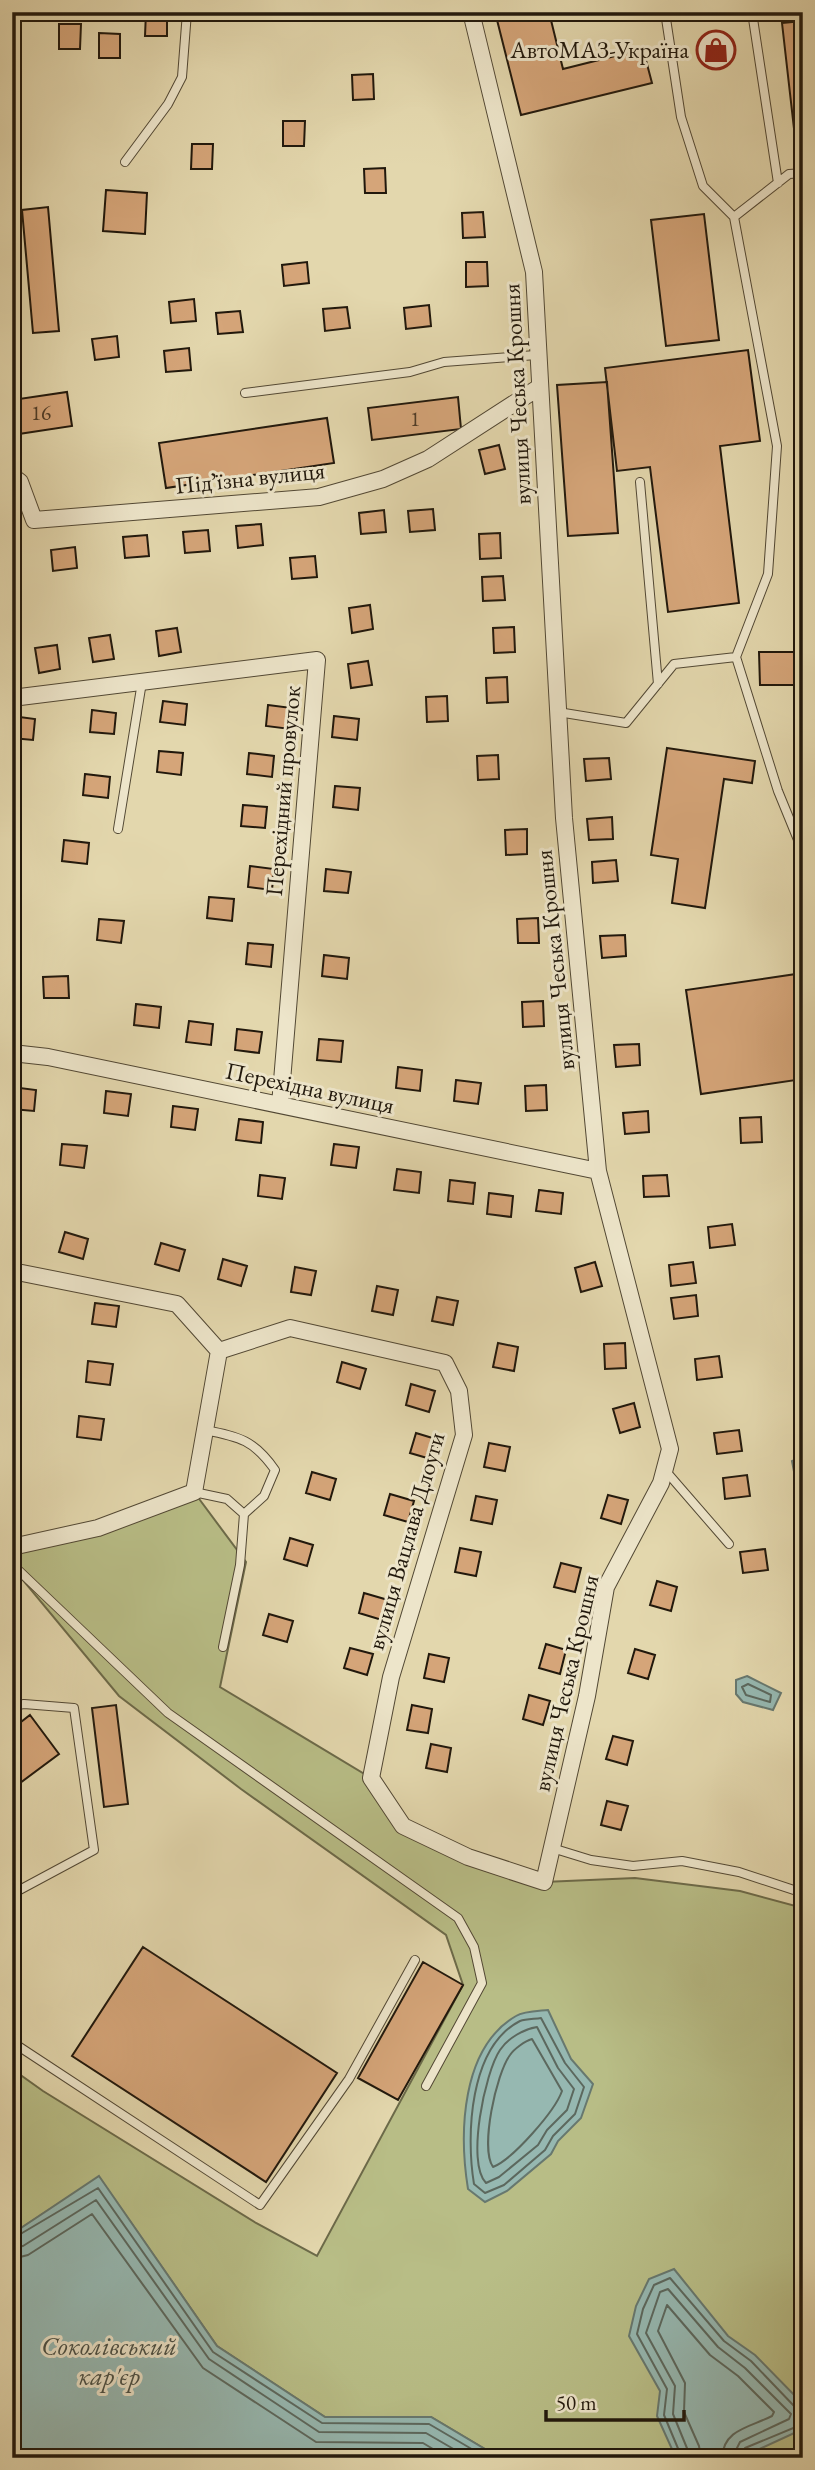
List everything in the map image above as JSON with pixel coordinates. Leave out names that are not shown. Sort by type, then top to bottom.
[{"type":"street","name":"вулиця Чеська Крошня","points":[[471,12],[534,272],[536,355],[564,818],[598,1171],[670,1449],[661,1483],[606,1587],[587,1696],[544,1882]]},
{"type":"street","name":"Підʼїзна вулиця","points":[[12,476],[20,482],[34,520],[319,497],[383,479],[428,459],[538,388]]},
{"type":"street","name":"Перехідний провулок","points":[[12,698],[317,660],[280,1105]]},
{"type":"street","name":"Перехідна вулиця","points":[[12,1053],[48,1057],[598,1171]]},
{"type":"street","points":[[12,1271],[177,1304],[219,1350],[194,1492],[98,1528],[12,1546]]},
{"type":"street","name":"вулиця Вацлава Длоуги","points":[[219,1350],[290,1328],[445,1363],[459,1391],[464,1435],[390,1676],[371,1778],[403,1826],[468,1857],[544,1882]]},
{"type":"lane","points":[[125,162],[168,104],[182,78],[187,12]]},
{"type":"lane","points":[[680,12],[665,13],[681,117],[703,187],[734,217],[777,446],[768,574],[736,657],[778,791],[803,852]]},
{"type":"lane","points":[[752,12],[778,183]]},
{"type":"lane","points":[[734,217],[789,174],[803,173]]},
{"type":"lane","points":[[12,309],[12,345]]},
{"type":"lane","points":[[245,393],[410,372],[444,362],[536,355]]},
{"type":"lane","points":[[640,482],[658,684]]},
{"type":"lane","points":[[558,712],[626,723],[674,664],[736,657]]},
{"type":"lane","points":[[118,829],[142,682]]},
{"type":"lane","points":[[205,1430],[241,1437],[262,1451],[275,1470],[264,1496],[244,1514],[240,1565],[223,1647]]},
{"type":"lane","points":[[664,1469],[729,1544]]},
{"type":"lane","points":[[194,1492],[227,1499],[244,1514]]},
{"type":"lane","points":[[12,1564],[168,1713],[458,1918],[474,1947],[482,1983],[426,2086]]},
{"type":"lane","points":[[12,1706],[24,1704],[74,1708],[94,1850],[12,1894]]},
{"type":"lane","points":[[552,1848],[591,1860],[633,1866],[682,1861],[739,1872],[803,1893]]},
{"type":"lane","points":[[12,2042],[260,2205],[349,2079],[415,1960]]},
{"type":"green space","points":[[194,1492],[246,1562],[220,1687],[371,1778],[403,1826],[544,1882],[635,1878],[740,1891],[803,1908],[803,2458],[500,2458],[431,2417],[325,2417],[217,2346],[99,2177],[12,2234],[12,2069],[256,2223],[317,2256],[463,1985],[446,1935],[241,1789],[119,1696],[12,1567],[12,1547]]},
{"type":"water","points":[[803,1456],[803,1483],[796,1482],[792,1461]]},
{"type":"water","points":[[747,1676],[781,1693],[773,1710],[743,1702],[736,1694],[736,1680]]},
{"type":"water","points":[[548,2010],[571,2059],[593,2084],[581,2118],[558,2141],[551,2154],[507,2191],[485,2202],[468,2189],[465,2167],[465,2118],[474,2070],[484,2049],[498,2030],[519,2014]]},
{"type":"water","name":"Соколівський кар'єр","points":[[99,2176],[217,2346],[325,2417],[431,2417],[500,2458],[12,2458],[12,2234]]},
{"type":"water","points":[[674,2269],[728,2336],[755,2355],[803,2404],[803,2429],[740,2458],[676,2458],[657,2416],[660,2391],[629,2336],[636,2306],[649,2279]]},
{"type":"building","points":[[146,12],[167,12],[167,36],[145,36]]},
{"type":"building","points":[[224,12],[245,12],[245,15],[224,15]]},
{"type":"building","points":[[495,12],[549,12],[563,69],[643,49],[652,83],[521,115]]},
{"type":"building","points":[[803,21],[803,154],[797,155],[782,23]]},
{"type":"building","points":[[59,24],[81,24],[80,49],[59,49]]},
{"type":"building","points":[[99,33],[120,34],[120,58],[99,58]]},
{"type":"building","points":[[373,74],[374,99],[353,100],[352,75]]},
{"type":"building","points":[[283,121],[305,121],[304,146],[283,146]]},
{"type":"building","points":[[192,144],[213,144],[212,169],[191,169]]},
{"type":"building","points":[[385,168],[386,193],[365,193],[364,169]]},
{"type":"building","points":[[106,190],[147,193],[145,234],[103,231]]},
{"type":"building","points":[[48,207],[59,331],[33,333],[22,210]]},
{"type":"building","points":[[483,212],[485,237],[463,238],[462,213]]},
{"type":"building","points":[[704,214],[719,340],[666,346],[651,220]]},
{"type":"building","points":[[307,262],[309,283],[284,286],[282,265]]},
{"type":"building","points":[[466,262],[487,262],[488,286],[466,287]]},
{"type":"building","points":[[194,299],[196,321],[171,323],[169,302]]},
{"type":"building","points":[[429,305],[431,326],[406,329],[404,308]]},
{"type":"building","points":[[347,307],[350,328],[325,331],[323,309]]},
{"type":"building","points":[[240,311],[243,332],[218,334],[216,313]]},
{"type":"building","points":[[117,336],[119,357],[95,360],[92,339]]},
{"type":"building","points":[[189,348],[191,370],[166,372],[164,351]]},
{"type":"building","points":[[748,350],[760,441],[720,446],[739,603],[668,612],[650,467],[617,471],[605,368]]},
{"type":"building","points":[[798,357],[803,357],[803,419]]},
{"type":"building","points":[[607,382],[618,533],[568,536],[557,385]]},
{"type":"building","points":[[67,392],[72,426],[12,435],[12,400]]},
{"type":"building","points":[[458,397],[461,429],[372,440],[368,408]]},
{"type":"building","points":[[327,418],[334,463],[166,488],[159,443]]},
{"type":"building","points":[[499,445],[505,469],[485,474],[479,450]]},
{"type":"building","points":[[433,509],[435,530],[410,532],[408,511]]},
{"type":"building","points":[[384,510],[386,532],[361,534],[359,513]]},
{"type":"building","points":[[261,524],[263,545],[238,548],[236,526]]},
{"type":"building","points":[[208,530],[210,551],[185,553],[183,532]]},
{"type":"building","points":[[500,533],[501,558],[480,559],[479,534]]},
{"type":"building","points":[[147,535],[149,556],[125,558],[123,537]]},
{"type":"building","points":[[75,547],[77,568],[53,571],[51,550]]},
{"type":"building","points":[[315,556],[317,577],[292,579],[290,558]]},
{"type":"building","points":[[503,576],[505,600],[483,601],[482,577]]},
{"type":"building","points":[[370,605],[373,629],[352,633],[349,608]]},
{"type":"building","points":[[514,627],[515,652],[494,653],[493,628]]},
{"type":"building","points":[[177,628],[181,652],[159,656],[156,631]]},
{"type":"building","points":[[110,635],[114,659],[93,662],[89,638]]},
{"type":"building","points":[[57,645],[60,669],[39,673],[35,648]]},
{"type":"building","points":[[759,652],[799,652],[799,685],[760,685]]},
{"type":"building","points":[[368,661],[372,685],[351,688],[348,664]]},
{"type":"building","points":[[507,677],[508,702],[487,703],[486,678]]},
{"type":"building","points":[[447,696],[448,721],[427,722],[426,697]]},
{"type":"building","points":[[163,701],[187,704],[185,725],[160,722]]},
{"type":"building","points":[[268,705],[292,708],[290,729],[266,726]]},
{"type":"building","points":[[92,710],[116,713],[114,734],[90,732]]},
{"type":"building","points":[[12,716],[35,719],[33,740],[12,738]]},
{"type":"building","points":[[334,716],[359,719],[357,740],[332,737]]},
{"type":"building","points":[[667,748],[755,761],[752,783],[724,779],[705,908],[672,903],[678,859],[651,855]]},
{"type":"building","points":[[159,751],[183,753],[181,775],[157,772]]},
{"type":"building","points":[[249,753],[274,756],[272,777],[247,774]]},
{"type":"building","points":[[498,755],[499,779],[478,780],[477,756]]},
{"type":"building","points":[[609,758],[611,779],[586,781],[584,759]]},
{"type":"building","points":[[85,774],[110,777],[108,798],[83,795]]},
{"type":"building","points":[[12,777],[20,778],[18,799],[12,799]]},
{"type":"building","points":[[335,786],[360,788],[358,810],[333,807]]},
{"type":"building","points":[[243,805],[267,807],[265,828],[241,826]]},
{"type":"building","points":[[612,817],[613,839],[589,840],[587,819]]},
{"type":"building","points":[[527,829],[527,854],[506,855],[505,830]]},
{"type":"building","points":[[64,840],[89,843],[87,864],[62,861]]},
{"type":"building","points":[[616,860],[618,881],[593,883],[592,862]]},
{"type":"building","points":[[250,866],[274,869],[272,890],[248,887]]},
{"type":"building","points":[[326,869],[351,872],[348,893],[324,891]]},
{"type":"building","points":[[209,897],[234,899],[232,921],[207,918]]},
{"type":"building","points":[[538,918],[539,943],[518,943],[517,919]]},
{"type":"building","points":[[99,919],[124,921],[121,943],[97,940]]},
{"type":"building","points":[[625,935],[626,956],[602,958],[600,936]]},
{"type":"building","points":[[248,943],[273,945],[271,967],[246,964]]},
{"type":"building","points":[[324,955],[349,958],[347,979],[322,976]]},
{"type":"building","points":[[803,973],[803,1079],[701,1094],[686,990]]},
{"type":"building","points":[[68,976],[69,998],[44,998],[43,977]]},
{"type":"building","points":[[543,1001],[544,1026],[523,1027],[522,1002]]},
{"type":"building","points":[[136,1004],[161,1007],[159,1028],[134,1025]]},
{"type":"building","points":[[189,1021],[213,1024],[211,1045],[186,1042]]},
{"type":"building","points":[[237,1029],[262,1032],[259,1053],[235,1050]]},
{"type":"building","points":[[319,1039],[343,1041],[341,1062],[317,1060]]},
{"type":"building","points":[[639,1044],[640,1065],[616,1067],[614,1045]]},
{"type":"building","points":[[398,1067],[422,1070],[420,1091],[396,1088]]},
{"type":"building","points":[[456,1080],[481,1083],[478,1104],[454,1101]]},
{"type":"building","points":[[546,1085],[547,1110],[526,1111],[525,1086]]},
{"type":"building","points":[[12,1087],[36,1090],[34,1111],[12,1109]]},
{"type":"building","points":[[106,1091],[131,1094],[128,1116],[104,1113]]},
{"type":"building","points":[[173,1106],[198,1109],[195,1130],[171,1127]]},
{"type":"building","points":[[648,1111],[649,1132],[625,1134],[623,1113]]},
{"type":"building","points":[[761,1117],[762,1142],[741,1143],[740,1118]]},
{"type":"building","points":[[239,1119],[263,1122],[261,1143],[236,1140]]},
{"type":"building","points":[[62,1144],[87,1146],[84,1168],[60,1165]]},
{"type":"building","points":[[334,1144],[359,1147],[356,1168],[331,1165]]},
{"type":"building","points":[[397,1169],[421,1172],[419,1193],[394,1190]]},
{"type":"building","points":[[260,1175],[285,1178],[282,1199],[258,1196]]},
{"type":"building","points":[[667,1175],[669,1196],[644,1197],[643,1176]]},
{"type":"building","points":[[450,1180],[475,1183],[473,1204],[448,1201]]},
{"type":"building","points":[[539,1190],[563,1193],[561,1214],[536,1211]]},
{"type":"building","points":[[489,1193],[513,1196],[511,1217],[487,1214]]},
{"type":"building","points":[[732,1224],[735,1245],[710,1248],[708,1227]]},
{"type":"building","points":[[65,1232],[88,1239],[83,1259],[59,1252]]},
{"type":"building","points":[[161,1243],[185,1250],[179,1271],[155,1264]]},
{"type":"building","points":[[223,1259],[247,1266],[241,1286],[218,1279]]},
{"type":"building","points":[[595,1262],[602,1286],[581,1292],[575,1268]]},
{"type":"building","points":[[693,1262],[696,1283],[671,1286],[669,1265]]},
{"type":"building","points":[[295,1267],[316,1271],[311,1295],[291,1292]]},
{"type":"building","points":[[377,1286],[398,1290],[393,1315],[372,1311]]},
{"type":"building","points":[[696,1295],[698,1316],[674,1319],[671,1298]]},
{"type":"building","points":[[437,1297],[458,1301],[453,1325],[432,1321]]},
{"type":"building","points":[[95,1303],[119,1306],[116,1327],[92,1324]]},
{"type":"building","points":[[498,1343],[518,1347],[514,1371],[493,1367]]},
{"type":"building","points":[[625,1343],[626,1368],[605,1369],[604,1344]]},
{"type":"building","points":[[719,1356],[722,1377],[697,1380],[695,1359]]},
{"type":"building","points":[[88,1361],[113,1364],[110,1385],[86,1382]]},
{"type":"building","points":[[342,1362],[366,1369],[360,1389],[337,1382]]},
{"type":"building","points":[[411,1384],[435,1391],[429,1412],[406,1405]]},
{"type":"building","points":[[634,1403],[640,1427],[620,1433],[613,1409]]},
{"type":"building","points":[[79,1416],[104,1419],[101,1440],[77,1437]]},
{"type":"building","points":[[739,1430],[742,1451],[717,1454],[714,1433]]},
{"type":"building","points":[[416,1433],[439,1440],[434,1460],[410,1453]]},
{"type":"building","points":[[489,1443],[510,1447],[505,1471],[484,1467]]},
{"type":"building","points":[[312,1472],[336,1479],[330,1500],[306,1493]]},
{"type":"building","points":[[747,1475],[750,1496],[725,1499],[723,1478]]},
{"type":"building","points":[[390,1494],[414,1501],[408,1522],[384,1515]]},
{"type":"building","points":[[608,1495],[628,1500],[621,1524],[601,1518]]},
{"type":"building","points":[[476,1496],[497,1500],[492,1524],[471,1520]]},
{"type":"building","points":[[290,1538],[313,1545],[307,1566],[284,1559]]},
{"type":"building","points":[[460,1548],[481,1552],[476,1576],[455,1572]]},
{"type":"building","points":[[765,1549],[768,1570],[743,1573],[740,1552]]},
{"type":"building","points":[[561,1563],[581,1568],[575,1592],[554,1587]]},
{"type":"building","points":[[657,1581],[677,1587],[671,1611],[650,1605]]},
{"type":"building","points":[[364,1593],[388,1600],[382,1620],[359,1613]]},
{"type":"building","points":[[269,1614],[293,1621],[287,1642],[263,1635]]},
{"type":"building","points":[[546,1644],[566,1650],[560,1674],[539,1668]]},
{"type":"building","points":[[350,1648],[373,1654],[367,1675],[344,1668]]},
{"type":"building","points":[[635,1649],[655,1655],[648,1679],[628,1673]]},
{"type":"building","points":[[429,1654],[449,1658],[444,1682],[424,1678]]},
{"type":"building","points":[[529,1695],[550,1701],[543,1725],[523,1719]]},
{"type":"building","points":[[116,1705],[128,1804],[104,1807],[92,1708]]},
{"type":"building","points":[[412,1705],[432,1709],[428,1733],[407,1730]]},
{"type":"building","points":[[30,1715],[59,1754],[12,1789],[12,1729]]},
{"type":"building","points":[[613,1736],[633,1741],[627,1765],[606,1759]]},
{"type":"building","points":[[431,1744],[451,1748],[447,1772],[426,1768]]},
{"type":"building","points":[[607,1801],[628,1806],[621,1830],[601,1825]]},
{"type":"building","points":[[143,1947],[337,2073],[266,2182],[72,2056]]},
{"type":"building","points":[[423,1962],[463,1985],[398,2100],[358,2078]]},
{"type":"place","name":"АвтоМАЗ-Україна","points":[[716,50]]}]
